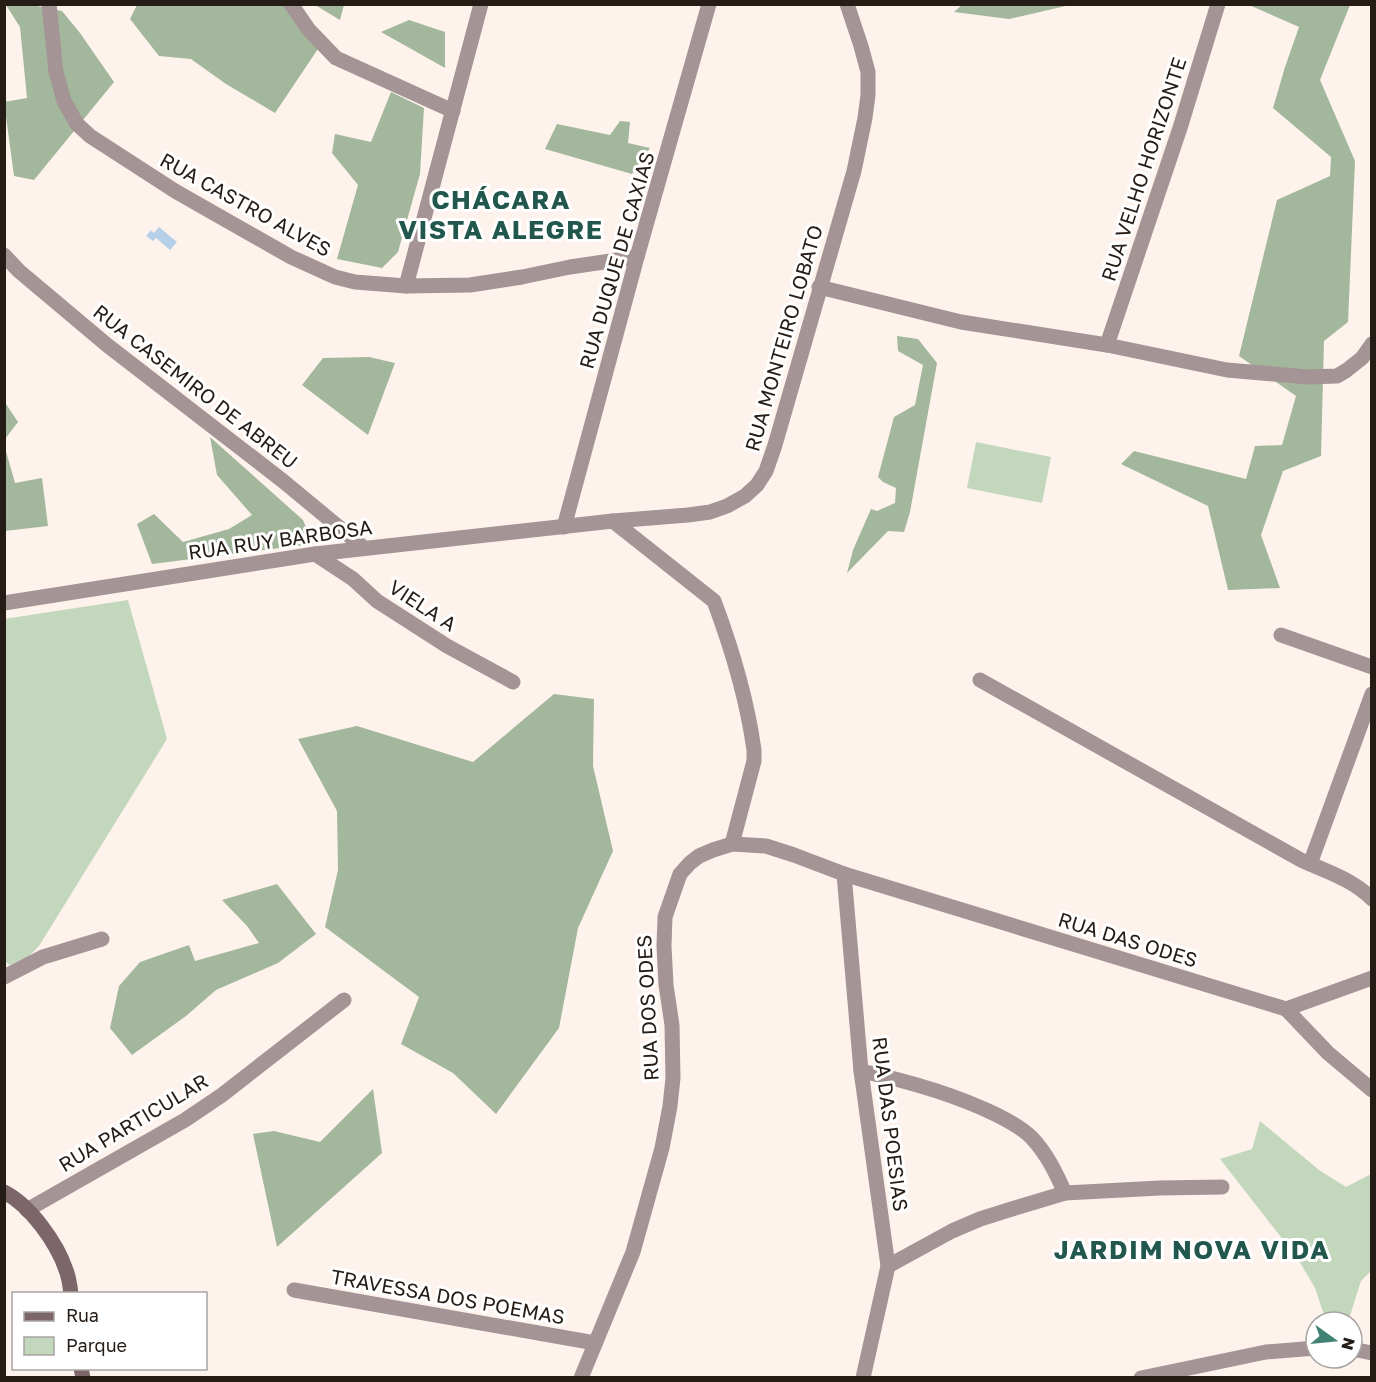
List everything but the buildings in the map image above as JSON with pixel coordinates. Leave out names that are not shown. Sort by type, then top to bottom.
[{"type":"main road","points":[[4,1192],[12,1196],[45,1230],[66,1270],[71,1292]]},
{"type":"street","name":"RUA CASTRO ALVES","points":[[49,4],[56,72],[64,101],[77,124],[90,136],[175,191],[291,258],[334,277],[355,282],[406,286],[470,285],[637,257]]},
{"type":"street","points":[[291,4],[309,30],[336,58],[453,111]]},
{"type":"street","points":[[406,286],[481,4]]},
{"type":"street","name":"RUA DUQUE DE CAXIAS","points":[[564,527],[637,257],[710,4]]},
{"type":"street","name":"RUA MONTEIRO LOBATO","points":[[564,527],[710,512],[745,496],[757,485],[766,471],[854,171],[865,118],[868,72],[847,4]]},
{"type":"street","name":"RUA VELHO HORIZONTE","points":[[1107,345],[1180,128],[1218,4]]},
{"type":"street","name":"RUA CASEMIRO DE ABREU","points":[[4,255],[19,271],[107,345],[283,481],[363,548]]},
{"type":"street","points":[[819,287],[961,322],[1107,345],[1227,370],[1308,377],[1336,376],[1362,358],[1371,344]]},
{"type":"street","points":[[613,521],[714,601],[721,618],[739,676],[754,750],[754,761],[732,843]]},
{"type":"street","name":"RUA RUY BARBOSA","points":[[4,603],[315,554],[564,527]]},
{"type":"street","name":"VIELA A","points":[[315,554],[353,579],[377,601],[397,614],[513,682]]},
{"type":"street","points":[[1281,635],[1371,667]]},
{"type":"street","points":[[980,680],[1243,828],[1351,883],[1371,899]]},
{"type":"street","points":[[1310,864],[1371,694]]},
{"type":"street","name":"RUA DOS ODES","points":[[581,1377],[633,1251],[662,1148],[673,1078],[672,1025],[666,985],[664,946],[665,917],[680,874],[699,856],[732,843],[766,846],[844,874]]},
{"type":"street","name":"RUA DAS ODES","points":[[844,874],[1286,1009],[1328,1053],[1371,1090]]},
{"type":"street","name":"RUA DAS POESIAS","points":[[844,874],[861,1071],[888,1266],[863,1377]]},
{"type":"street","points":[[4,977],[43,957],[102,939]]},
{"type":"street","points":[[1286,1009],[1371,978]]},
{"type":"street","name":"RUA PARTICULAR","points":[[27,1210],[184,1120],[222,1095],[344,1000]]},
{"type":"street","points":[[861,1071],[896,1078],[944,1093],[1007,1120],[1030,1136],[1048,1157],[1065,1193]]},
{"type":"street","points":[[888,1266],[952,1231],[980,1219],[1065,1193],[1222,1187]]},
{"type":"street","name":"TRAVESSA DOS POEMAS","points":[[294,1290],[595,1343]]},
{"type":"street","points":[[1142,1377],[1266,1352],[1304,1349]]},
{"type":"green space","points":[[963,4],[1070,5],[1009,19],[954,12]]},
{"type":"green space","points":[[6,5],[32,5],[62,11],[114,82],[34,180],[14,176],[4,102],[27,98],[20,27]]},
{"type":"green space","points":[[137,5],[291,5],[326,37],[275,113],[226,84],[191,59],[159,56],[130,19]]},
{"type":"green space","points":[[315,5],[344,5],[340,20]]},
{"type":"green space","points":[[1249,5],[1350,5],[1320,80],[1355,161],[1348,322],[1324,341],[1321,456],[1283,471],[1261,535],[1280,588],[1228,590],[1208,506],[1121,464],[1134,451],[1246,479],[1255,446],[1282,445],[1296,396],[1239,356],[1277,200],[1330,176],[1331,157],[1273,108],[1299,27]]},
{"type":"green space","points":[[409,20],[445,32],[445,68],[381,32]]},
{"type":"green space","points":[[391,92],[424,108],[420,174],[398,252],[382,268],[337,259],[358,185],[332,153],[335,134],[371,142]]},
{"type":"green space","points":[[620,121],[630,122],[628,143],[650,148],[632,174],[545,149],[557,124],[610,135]]},
{"type":"green space","points":[[897,336],[918,339],[937,363],[910,512],[904,532],[888,531],[847,573],[853,550],[871,509],[877,511],[895,503],[896,488],[878,477],[894,417],[915,405],[923,365],[898,351]]},
{"type":"green space","points":[[369,357],[395,363],[368,435],[302,385],[323,358]]},
{"type":"green space","points":[[4,401],[18,422],[5,439],[4,439]]},
{"type":"green space","points":[[210,437],[303,520],[313,544],[152,564],[137,524],[154,514],[183,542],[229,529],[252,515],[217,475]]},
{"type":"green space","points":[[976,442],[1051,457],[1042,503],[967,488]]},
{"type":"green space","points":[[4,444],[15,483],[42,478],[48,526],[5,531]]},
{"type":"green space","points":[[128,600],[167,739],[39,946],[29,956],[10,965],[4,961],[4,619]]},
{"type":"green space","points":[[554,694],[594,699],[593,766],[613,851],[578,928],[559,1028],[496,1114],[453,1073],[401,1044],[419,997],[325,927],[338,870],[337,811],[298,739],[357,726],[473,762]]},
{"type":"green space","points":[[277,884],[316,934],[278,963],[216,990],[186,1016],[132,1055],[110,1028],[119,986],[140,962],[189,945],[195,961],[259,943],[247,926],[222,900]]},
{"type":"green space","points":[[373,1089],[382,1153],[277,1247],[253,1134],[274,1131],[320,1142]]},
{"type":"green space","points":[[1260,1121],[1319,1170],[1346,1187],[1371,1174],[1371,1271],[1361,1281],[1352,1310],[1322,1310],[1315,1288],[1298,1259],[1220,1159],[1252,1149]]},
{"type":"water","points":[[159,227],[177,242],[170,250],[156,238],[153,241],[146,236],[151,230],[154,233]]},
{"type":"district","name":"CHÁCARA VISTA ALEGRE","points":[[501,214]]},
{"type":"district","name":"JARDIM NOVA VIDA","points":[[1192,1249]]}]
